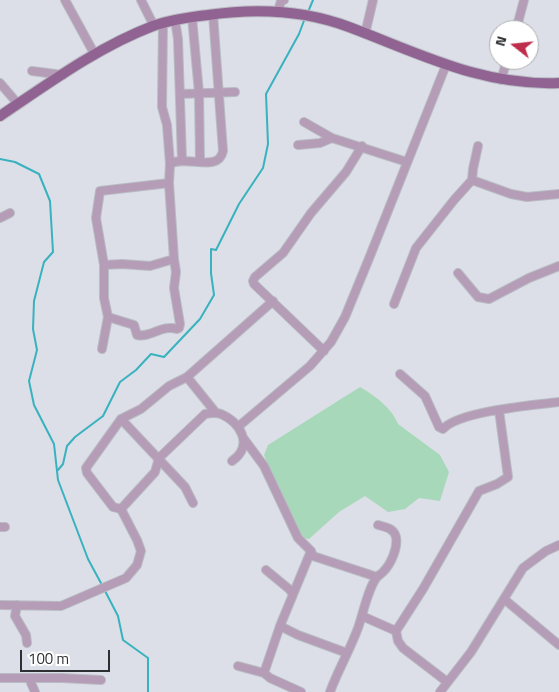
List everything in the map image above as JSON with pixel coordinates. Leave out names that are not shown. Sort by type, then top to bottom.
[{"type":"main road","points":[[0,116],[95,55],[158,25],[192,16],[261,11],[278,11],[317,18],[446,65],[501,80],[522,83],[559,83]]},
{"type":"street","points":[[65,0],[95,55]]},
{"type":"street","points":[[108,317],[134,325],[137,335],[142,336],[169,327],[180,328],[174,288],[176,272],[169,183],[170,164],[167,125],[162,107],[158,25],[140,0]]},
{"type":"street","points":[[278,11],[282,0]]},
{"type":"street","points":[[365,34],[374,0]]},
{"type":"street","points":[[519,20],[524,0]]},
{"type":"street","points":[[170,164],[182,160],[209,163],[218,161],[222,157],[213,14]]},
{"type":"street","points":[[192,16],[199,93],[200,162]]},
{"type":"street","points":[[175,20],[178,39],[182,160]]},
{"type":"street","points":[[239,426],[310,366],[331,342],[345,317],[446,65]]},
{"type":"street","points":[[501,80],[504,70]]},
{"type":"street","points":[[32,71],[62,75]]},
{"type":"street","points":[[1,85],[18,104]]},
{"type":"street","points":[[180,94],[235,92]]},
{"type":"street","points":[[304,122],[332,138],[362,146],[407,162]]},
{"type":"street","points":[[298,145],[320,143],[332,138]]},
{"type":"street","points":[[324,351],[253,281],[255,277],[283,253],[311,213],[346,172],[362,146]]},
{"type":"street","points":[[394,304],[421,240],[472,180],[478,146]]},
{"type":"street","points":[[472,180],[511,194],[527,197],[559,194]]},
{"type":"street","points":[[102,349],[108,317],[104,298],[104,265],[96,218],[100,191],[169,183]]},
{"type":"street","points":[[0,218],[10,214]]},
{"type":"street","points":[[104,265],[150,266],[174,259]]},
{"type":"street","points":[[458,273],[478,297],[489,298],[529,278],[559,266]]},
{"type":"street","points":[[0,605],[61,606],[126,578],[137,565],[141,551],[137,540],[121,509],[113,507],[87,473],[86,468],[120,419],[141,409],[169,386],[188,377],[273,301]]},
{"type":"street","points":[[400,374],[425,396],[438,427],[443,429],[446,425],[473,415],[559,402]]},
{"type":"street","points":[[188,377],[216,413]]},
{"type":"street","points":[[446,682],[403,648],[398,641],[396,631],[423,589],[479,491],[497,484],[508,477],[498,410]]},
{"type":"street","points":[[121,509],[155,472],[158,460],[204,414],[220,414],[239,426],[244,439],[264,466],[298,538],[310,550],[313,556],[377,577]]},
{"type":"street","points":[[120,419],[184,487],[193,503]]},
{"type":"street","points":[[232,462],[241,451],[244,439]]},
{"type":"street","points":[[330,692],[377,577],[384,572],[391,562],[396,538],[393,531],[389,528],[378,525]]},
{"type":"street","points":[[440,692],[470,652],[523,568],[546,551],[559,545]]},
{"type":"street","points":[[264,673],[310,550]]},
{"type":"street","points":[[266,570],[293,594]]},
{"type":"street","points":[[504,599],[558,641]]},
{"type":"street","points":[[17,605],[15,616],[26,635],[27,643]]},
{"type":"street","points":[[362,616],[396,631]]},
{"type":"street","points":[[280,626],[298,635],[347,653]]},
{"type":"street","points":[[238,666],[264,673],[270,678],[300,692]]},
{"type":"street","points":[[0,678],[102,680]]},
{"type":"street","points":[[29,678],[35,692]]},
{"type":"green space","points":[[360,387],[387,407],[398,424],[440,455],[449,472],[440,501],[419,498],[405,509],[388,512],[365,496],[339,512],[309,539],[303,538],[278,492],[264,455],[268,445]]},
{"type":"waterway","points":[[308,12],[313,0]]},
{"type":"waterway","points":[[58,470],[63,464],[67,446],[75,437],[103,416],[120,382],[136,370],[151,354],[164,357],[200,319],[214,295],[211,273],[211,249],[216,250],[239,204],[263,168],[268,144],[266,94],[299,34],[305,18]]},
{"type":"waterway","points":[[0,159],[15,162],[39,174],[50,201],[53,252],[44,262],[34,301],[33,329],[37,350],[29,381],[34,405],[54,444],[58,480],[88,559],[102,585]]},
{"type":"waterway","points":[[104,589],[118,616],[123,640],[148,658],[148,692]]}]
